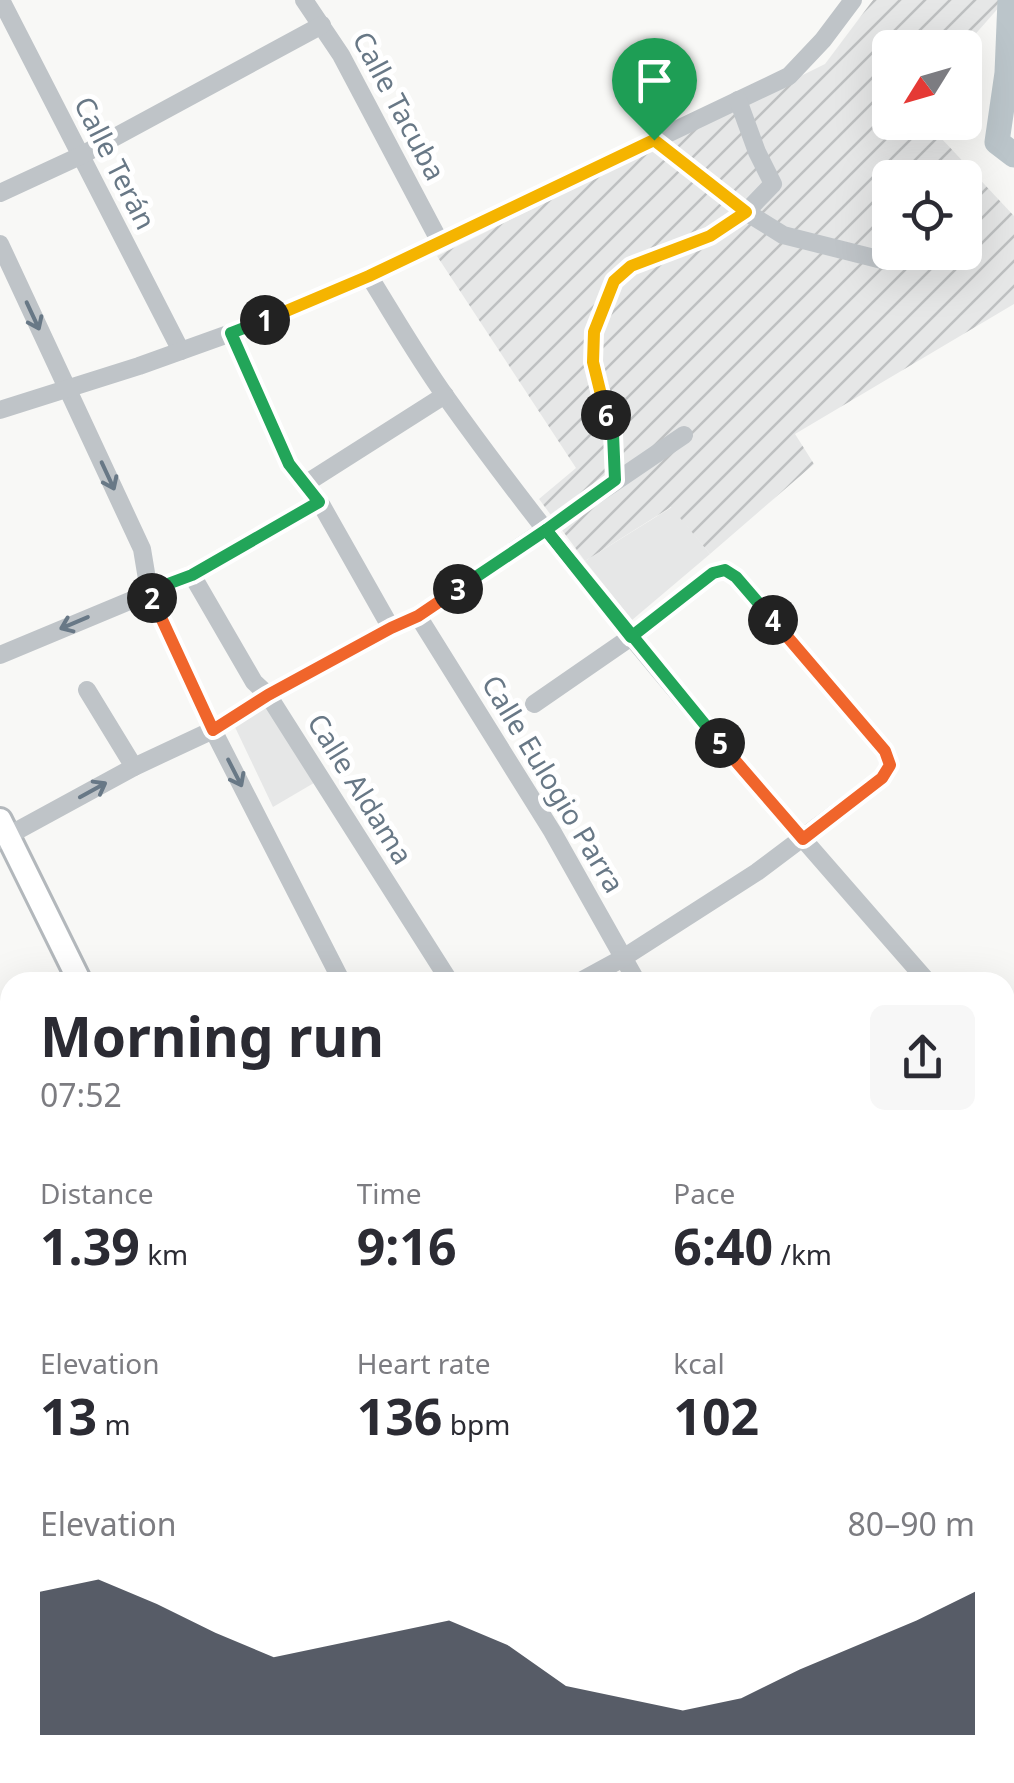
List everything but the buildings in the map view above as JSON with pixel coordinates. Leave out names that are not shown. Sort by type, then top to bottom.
[{"type":"main road","points":[[3,832],[75,972]]},
{"type":"street","name":"Calle Terán","points":[[1,0],[181,351]]},
{"type":"street","name":"Calle Tacuba","points":[[304,0],[342,55],[440,242]]},
{"type":"street","points":[[0,410],[231,333],[369,276],[789,76],[824,40],[853,0]]},
{"type":"street","points":[[0,193],[80,156],[322,25]]},
{"type":"street","points":[[615,480],[613,434],[593,362],[594,332],[614,281],[631,266],[710,236],[746,212],[773,184],[738,100]]},
{"type":"street","points":[[654,140],[746,212],[783,235],[872,257]]},
{"type":"street","points":[[0,244],[142,548],[149,591],[213,730],[337,972]]},
{"type":"street","points":[[369,276],[444,395],[546,530],[631,637],[919,972]]},
{"type":"street","points":[[231,333],[289,464],[319,502],[391,628]]},
{"type":"street","points":[[305,484],[444,395]]},
{"type":"street","points":[[3,832],[213,730],[268,695],[418,616],[684,435]]},
{"type":"street","points":[[0,655],[192,575],[319,502]]},
{"type":"street","points":[[534,704],[631,637],[713,573],[725,570],[736,577],[885,751],[890,765],[882,778],[758,872],[597,972]]},
{"type":"street","name":"Calle Aldama","points":[[192,575],[254,682],[268,695],[444,972]]},
{"type":"street","name":"Calle Eulogio Parra","points":[[418,616],[552,831],[632,972]]},
{"type":"street","points":[[88,690],[134,767]]},
{"type":"shaded area","points":[[873,0],[999,0],[1001,5],[979,30],[872,30],[872,140],[943,140],[962,160],[872,160],[872,270],[982,270],[982,182],[1014,216],[1014,304],[795,434],[814,464],[710,554],[671,507],[585,561],[539,499],[576,468],[437,256],[825,64]]},
{"type":"shaded area","points":[[672,507],[710,554],[632,620],[585,561]]},
{"type":"shaded area","points":[[269,704],[319,780],[273,807],[234,725]]},
{"type":"waterway","points":[[1010,0],[1007,73],[997,142],[1014,155]]},
{"type":"route","points":[[654,140],[369,276],[231,333],[289,464],[319,502],[192,575],[149,591],[213,730],[268,695],[418,616],[546,530],[631,637],[713,573],[725,570],[736,577],[885,751],[890,765],[882,778],[803,839],[673,688],[631,637],[546,530],[615,480],[613,434],[593,362],[594,332],[614,281],[631,266],[710,236],[746,212],[654,140]]}]
